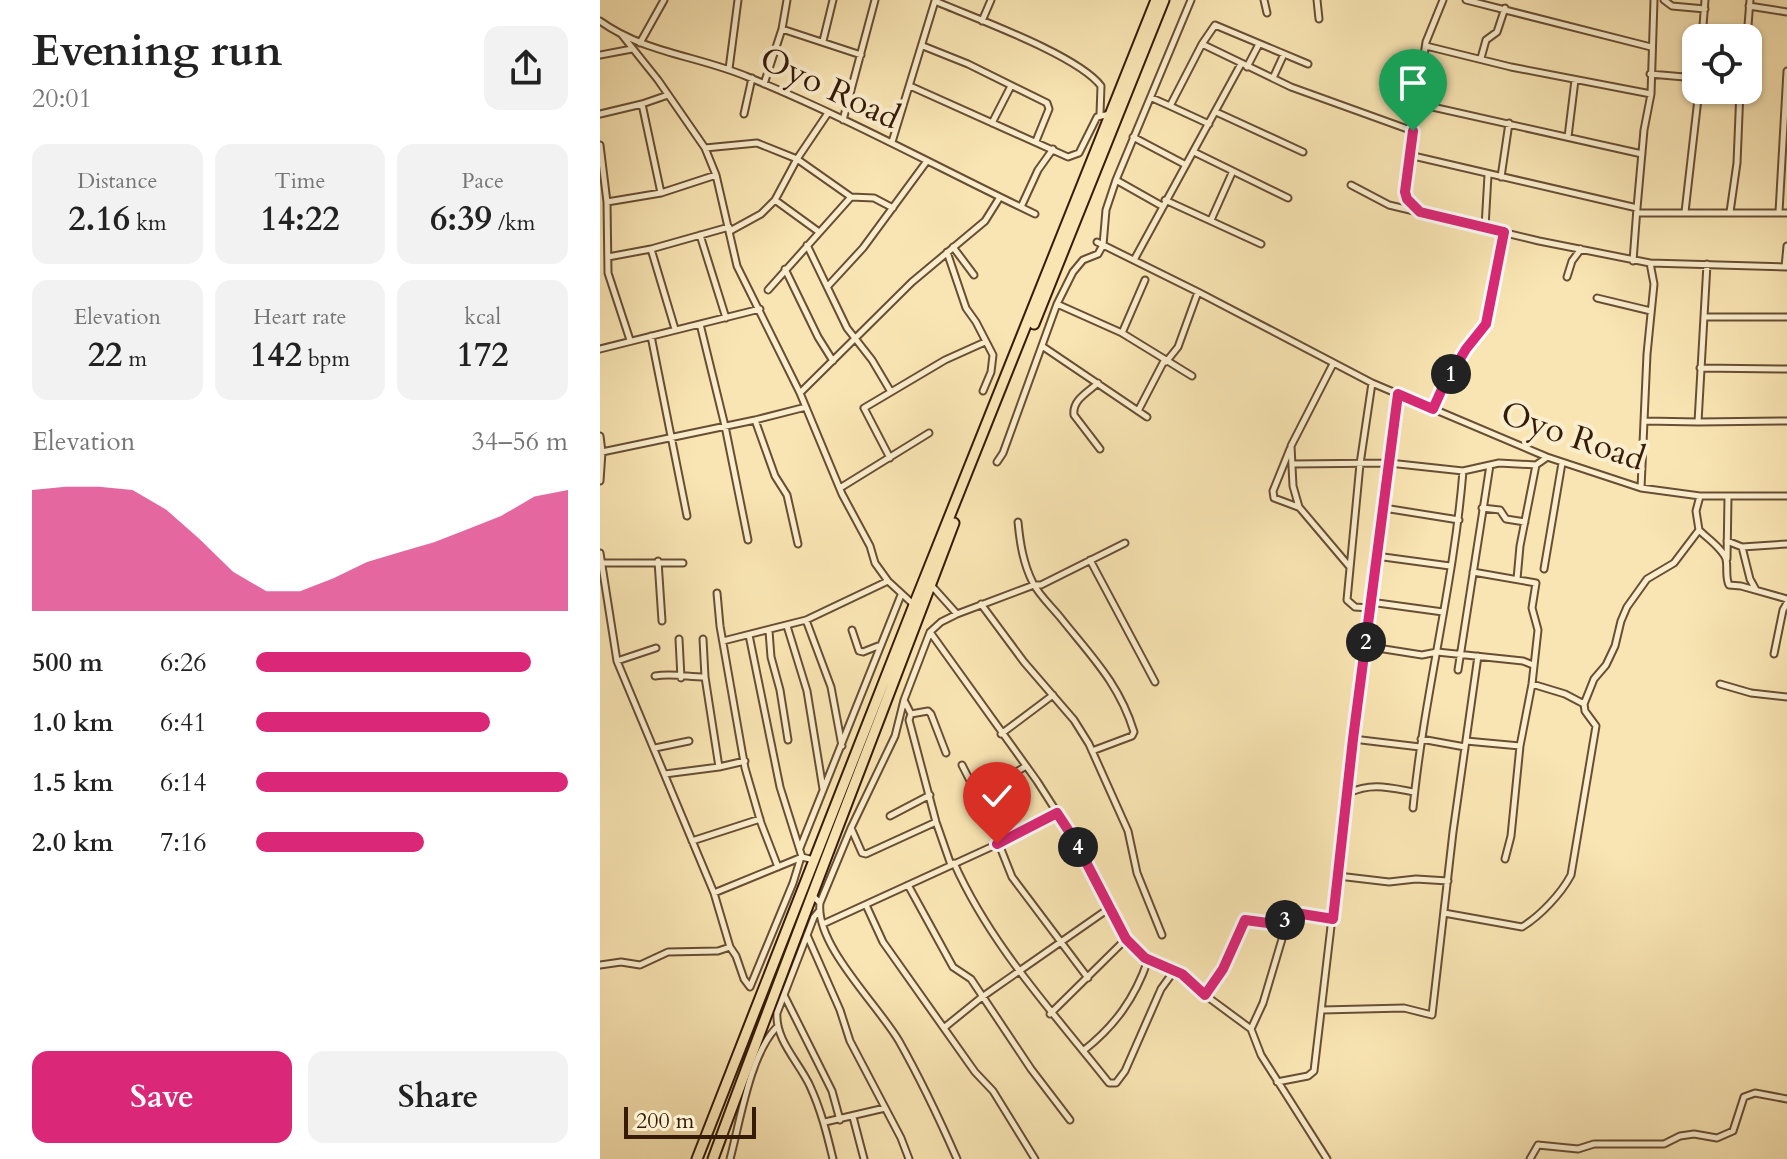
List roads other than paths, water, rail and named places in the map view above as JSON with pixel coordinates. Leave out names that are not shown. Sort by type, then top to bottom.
[{"type":"highway","points":[[713,1159],[1105,114],[1156,0]]},
{"type":"highway","points":[[697,1159],[914,605],[956,511],[1164,0]]},
{"type":"street","points":[[640,43],[664,0]]},
{"type":"street","points":[[729,69],[738,0]]},
{"type":"street","points":[[764,84],[782,29],[787,0]]},
{"type":"street","points":[[823,41],[833,0]]},
{"type":"street","points":[[843,120],[875,0]]},
{"type":"street","points":[[892,142],[935,0],[1091,74],[1101,86],[1105,114],[1079,153],[1068,157],[910,86]]},
{"type":"street","points":[[982,21],[991,0]]},
{"type":"street","points":[[997,462],[1057,304],[1073,272],[1083,260],[1098,254],[1106,210],[1116,180],[1191,0]]},
{"type":"street","points":[[1264,0],[1267,13]]},
{"type":"street","points":[[1317,0],[1319,19]]},
{"type":"street","points":[[1420,212],[1407,199],[1405,192],[1409,155],[1426,46],[1443,0]]},
{"type":"street","points":[[1466,0],[1490,2],[1652,47]]},
{"type":"street","points":[[1633,261],[1642,154],[1651,94],[1654,0]]},
{"type":"street","points":[[1664,0],[1672,6],[1705,9]]},
{"type":"street","points":[[1703,24],[1705,0]]},
{"type":"street","points":[[1748,24],[1750,3],[1787,12]]},
{"type":"street","points":[[1481,58],[1486,40],[1497,32],[1505,8]]},
{"type":"street","name":"Oyo Road","points":[[600,21],[640,43],[752,78],[892,142],[1035,214]]},
{"type":"street","points":[[1170,106],[1215,25],[1308,64]]},
{"type":"street","points":[[782,29],[861,55]]},
{"type":"street","points":[[622,35],[705,148],[716,175],[737,266],[800,393],[875,563],[888,581],[914,605]]},
{"type":"street","points":[[1202,44],[1273,78],[1361,114],[1413,131]]},
{"type":"street","points":[[1134,260],[1209,124],[1259,44]]},
{"type":"street","points":[[923,46],[1048,105],[1036,141]]},
{"type":"street","points":[[1426,46],[1651,94]]},
{"type":"street","points":[[600,55],[633,49]]},
{"type":"street","points":[[1273,78],[1284,54]]},
{"type":"street","points":[[1779,212],[1787,71]]},
{"type":"street","points":[[1650,74],[1682,77]]},
{"type":"street","points":[[744,114],[752,78]]},
{"type":"street","points":[[1568,137],[1575,80]]},
{"type":"street","points":[[992,123],[1011,86]]},
{"type":"street","points":[[600,114],[668,95]]},
{"type":"street","points":[[1152,98],[1209,124]]},
{"type":"street","points":[[642,104],[661,193]]},
{"type":"street","points":[[1419,104],[1642,154]]},
{"type":"street","points":[[1685,212],[1697,104]]},
{"type":"street","points":[[1730,212],[1737,163],[1739,104]]},
{"type":"street","points":[[1216,112],[1303,152]]},
{"type":"street","points":[[608,257],[729,229],[761,214],[775,200],[797,159],[828,113]]},
{"type":"street","points":[[1501,177],[1509,123]]},
{"type":"street","points":[[1133,137],[1186,165]]},
{"type":"street","points":[[705,148],[757,143],[797,159],[851,197],[874,198],[893,208]]},
{"type":"street","points":[[600,145],[607,202],[608,273],[630,340]]},
{"type":"street","points":[[1021,207],[1038,170],[1053,149]]},
{"type":"street","points":[[1194,152],[1288,198]]},
{"type":"street","points":[[1409,155],[1637,211],[1787,213]]},
{"type":"street","points":[[828,286],[863,248],[927,161]]},
{"type":"street","points":[[1211,220],[1232,173]]},
{"type":"street","points":[[607,202],[661,193],[716,175]]},
{"type":"street","points":[[1485,227],[1488,175]]},
{"type":"street","points":[[1116,180],[1261,244]]},
{"type":"street","points":[[1351,185],[1389,205],[1633,261],[1786,267],[1787,246]]},
{"type":"street","points":[[768,290],[851,197]]},
{"type":"street","points":[[800,393],[854,339],[985,221],[1000,197]]},
{"type":"street","points":[[775,200],[819,232]]},
{"type":"street","points":[[1433,409],[1466,349],[1486,324],[1504,232]]},
{"type":"street","points":[[700,235],[726,318]]},
{"type":"street","name":"Oyo Road","points":[[1100,244],[1372,383],[1562,463],[1641,488],[1700,496],[1787,496]]},
{"type":"street","points":[[807,245],[854,339],[872,360],[891,392]]},
{"type":"street","points":[[651,249],[675,329]]},
{"type":"street","points":[[1567,277],[1572,261],[1581,249]]},
{"type":"street","points":[[950,250],[974,275]]},
{"type":"street","points":[[950,250],[966,308],[993,355],[983,391]]},
{"type":"street","points":[[1641,488],[1653,272],[1650,263]]},
{"type":"street","points":[[1698,422],[1707,264]]},
{"type":"street","points":[[785,269],[833,361]]},
{"type":"street","points":[[1122,333],[1145,280]]},
{"type":"street","points":[[1138,411],[1165,361],[1178,347],[1198,292]]},
{"type":"street","points":[[1597,298],[1651,311]]},
{"type":"street","points":[[1057,304],[1122,333],[1192,376]]},
{"type":"street","points":[[600,349],[760,309]]},
{"type":"street","points":[[1705,317],[1787,317]]},
{"type":"street","points":[[700,324],[748,540]]},
{"type":"street","points":[[651,336],[687,516]]},
{"type":"street","points":[[890,458],[864,411],[866,406],[945,360],[985,342]]},
{"type":"street","points":[[1042,346],[1147,417]]},
{"type":"street","points":[[1299,507],[1274,498],[1273,491],[1291,446],[1333,364]]},
{"type":"street","points":[[1700,368],[1787,369]]},
{"type":"street","points":[[1098,383],[1073,409],[1074,415],[1100,449]]},
{"type":"street","points":[[1372,383],[1360,464],[1347,600],[1355,607],[1370,605],[1443,612]]},
{"type":"street","points":[[1277,1082],[1308,1076],[1314,1071],[1398,394]]},
{"type":"street","points":[[602,452],[806,407]]},
{"type":"street","points":[[755,420],[775,476],[787,495],[798,544]]},
{"type":"street","points":[[1646,421],[1787,421]]},
{"type":"street","points":[[840,488],[929,433]]},
{"type":"street","points":[[600,436],[600,481]]},
{"type":"street","points":[[1291,446],[1293,486],[1299,507],[1350,567]]},
{"type":"street","points":[[1292,464],[1389,463],[1463,471],[1499,463],[1536,465],[1547,457]]},
{"type":"street","points":[[1544,569],[1562,463]]},
{"type":"street","points":[[1458,670],[1490,465]]},
{"type":"street","points":[[1517,579],[1536,465]]},
{"type":"street","points":[[1413,808],[1420,743],[1459,520],[1463,471]]},
{"type":"street","points":[[1700,496],[1696,511],[1699,530],[1727,561]]},
{"type":"street","points":[[1728,497],[1726,578],[1729,585],[1787,601],[1774,654]]},
{"type":"street","points":[[1384,508],[1459,520]]},
{"type":"street","points":[[1482,508],[1500,510],[1506,519],[1525,522]]},
{"type":"street","points":[[1018,522],[1022,553],[1034,585],[1108,674],[1132,725],[1132,736],[1092,751]]},
{"type":"street","points":[[1444,913],[1522,927],[1568,881],[1596,726],[1585,711],[1584,704],[1594,679],[1606,665],[1615,646],[1627,607],[1647,579],[1674,563],[1699,530]]},
{"type":"street","points":[[1727,541],[1742,547],[1787,544]]},
{"type":"street","points":[[957,1159],[927,1089],[885,1019],[840,960],[823,924],[820,903],[851,828],[895,736],[904,700],[930,632],[957,614],[1041,585],[1125,543]]},
{"type":"street","points":[[1742,547],[1756,590]]},
{"type":"street","points":[[600,553],[617,661],[714,893],[730,947],[750,987],[801,857],[780,787],[749,635]]},
{"type":"street","points":[[1376,556],[1450,566]]},
{"type":"street","points":[[1090,560],[1155,682]]},
{"type":"street","points":[[658,561],[662,621]]},
{"type":"street","points":[[602,563],[683,563]]},
{"type":"street","points":[[1473,572],[1536,583],[1532,608],[1538,630],[1532,684],[1520,746],[1511,836],[1505,859]]},
{"type":"street","points":[[723,641],[806,620],[888,581]]},
{"type":"street","points":[[931,584],[957,614]]},
{"type":"street","points":[[717,593],[745,761],[760,819],[778,867]]},
{"type":"street","points":[[800,848],[842,746],[878,646],[901,595]]},
{"type":"street","points":[[981,604],[1024,662],[1074,720],[1092,751],[1128,831],[1137,873],[1162,935]]},
{"type":"street","points":[[806,620],[831,687],[842,746]]},
{"type":"street","points":[[787,626],[807,691],[823,791]]},
{"type":"street","points":[[852,630],[859,651],[878,646]]},
{"type":"street","points":[[769,631],[771,657],[788,740]]},
{"type":"street","points":[[930,632],[1057,813],[1126,939],[1148,960],[1188,977],[1205,995],[1251,1029],[1261,1055],[1327,1159]]},
{"type":"street","points":[[679,639],[681,678]]},
{"type":"street","points":[[703,639],[705,677],[719,767]]},
{"type":"street","points":[[1365,646],[1422,655],[1437,652],[1523,661],[1533,665]]},
{"type":"street","points":[[617,661],[656,648]]},
{"type":"street","points":[[1422,655],[1434,667]]},
{"type":"street","points":[[1322,1010],[1404,1008],[1432,1015],[1478,656]]},
{"type":"street","points":[[655,676],[705,677]]},
{"type":"street","points":[[1532,684],[1565,694],[1584,704]]},
{"type":"street","points":[[1720,684],[1751,693],[1787,697]]},
{"type":"street","points":[[1001,734],[1053,695]]},
{"type":"street","points":[[904,700],[911,714],[909,720],[936,822],[971,901],[1050,1014],[1109,1083],[1116,1083],[1133,1055],[1161,989],[1174,971]]},
{"type":"street","points":[[911,714],[928,711],[931,714],[946,753]]},
{"type":"street","points":[[1353,739],[1520,746]]},
{"type":"street","points":[[654,748],[689,741]]},
{"type":"street","points":[[665,774],[745,761]]},
{"type":"street","points":[[962,765],[979,795],[1012,877],[1088,978]]},
{"type":"street","points":[[979,795],[1026,766]]},
{"type":"street","points":[[1349,781],[1361,787]]},
{"type":"street","points":[[1348,794],[1361,787],[1376,786],[1414,792]]},
{"type":"street","points":[[890,816],[930,795]]},
{"type":"street","points":[[823,924],[1057,813]]},
{"type":"street","points":[[692,841],[760,819]]},
{"type":"street","points":[[851,828],[862,853],[866,854],[936,822]]},
{"type":"street","points":[[714,893],[801,857],[815,860]]},
{"type":"street","points":[[1338,876],[1389,882],[1416,879],[1448,881]]},
{"type":"street","points":[[908,885],[953,967],[971,979],[1070,1120]]},
{"type":"street","points":[[811,894],[820,903]]},
{"type":"street","points":[[866,905],[883,942],[975,1072],[993,1091],[1035,1159]]},
{"type":"street","points":[[945,1027],[982,997],[1111,907]]},
{"type":"street","points":[[819,911],[777,1013],[776,1028],[809,1084],[825,1122],[833,1159]]},
{"type":"street","points":[[1205,995],[1223,969],[1243,921],[1268,923],[1302,914],[1333,919]]},
{"type":"street","points":[[1251,1029],[1263,1003],[1288,919]]},
{"type":"street","points":[[807,935],[850,1041],[909,1159]]},
{"type":"street","points":[[1050,1014],[1126,939]]},
{"type":"street","points":[[600,965],[621,962],[640,965],[668,952],[718,951],[730,947]]},
{"type":"street","points":[[1083,1051],[1111,1027],[1131,1000],[1148,960]]},
{"type":"street","points":[[784,995],[832,1091],[840,1120]]},
{"type":"street","points":[[730,1159],[750,1079],[770,1034],[776,1028]]},
{"type":"street","points":[[1530,1159],[1538,1145],[1578,1149],[1594,1144],[1664,1144],[1680,1136],[1694,1134],[1717,1138],[1733,1131],[1744,1097],[1755,1093],[1787,1099]]},
{"type":"street","points":[[825,1122],[885,1108]]},
{"type":"street","points":[[853,1117],[864,1159]]}]
